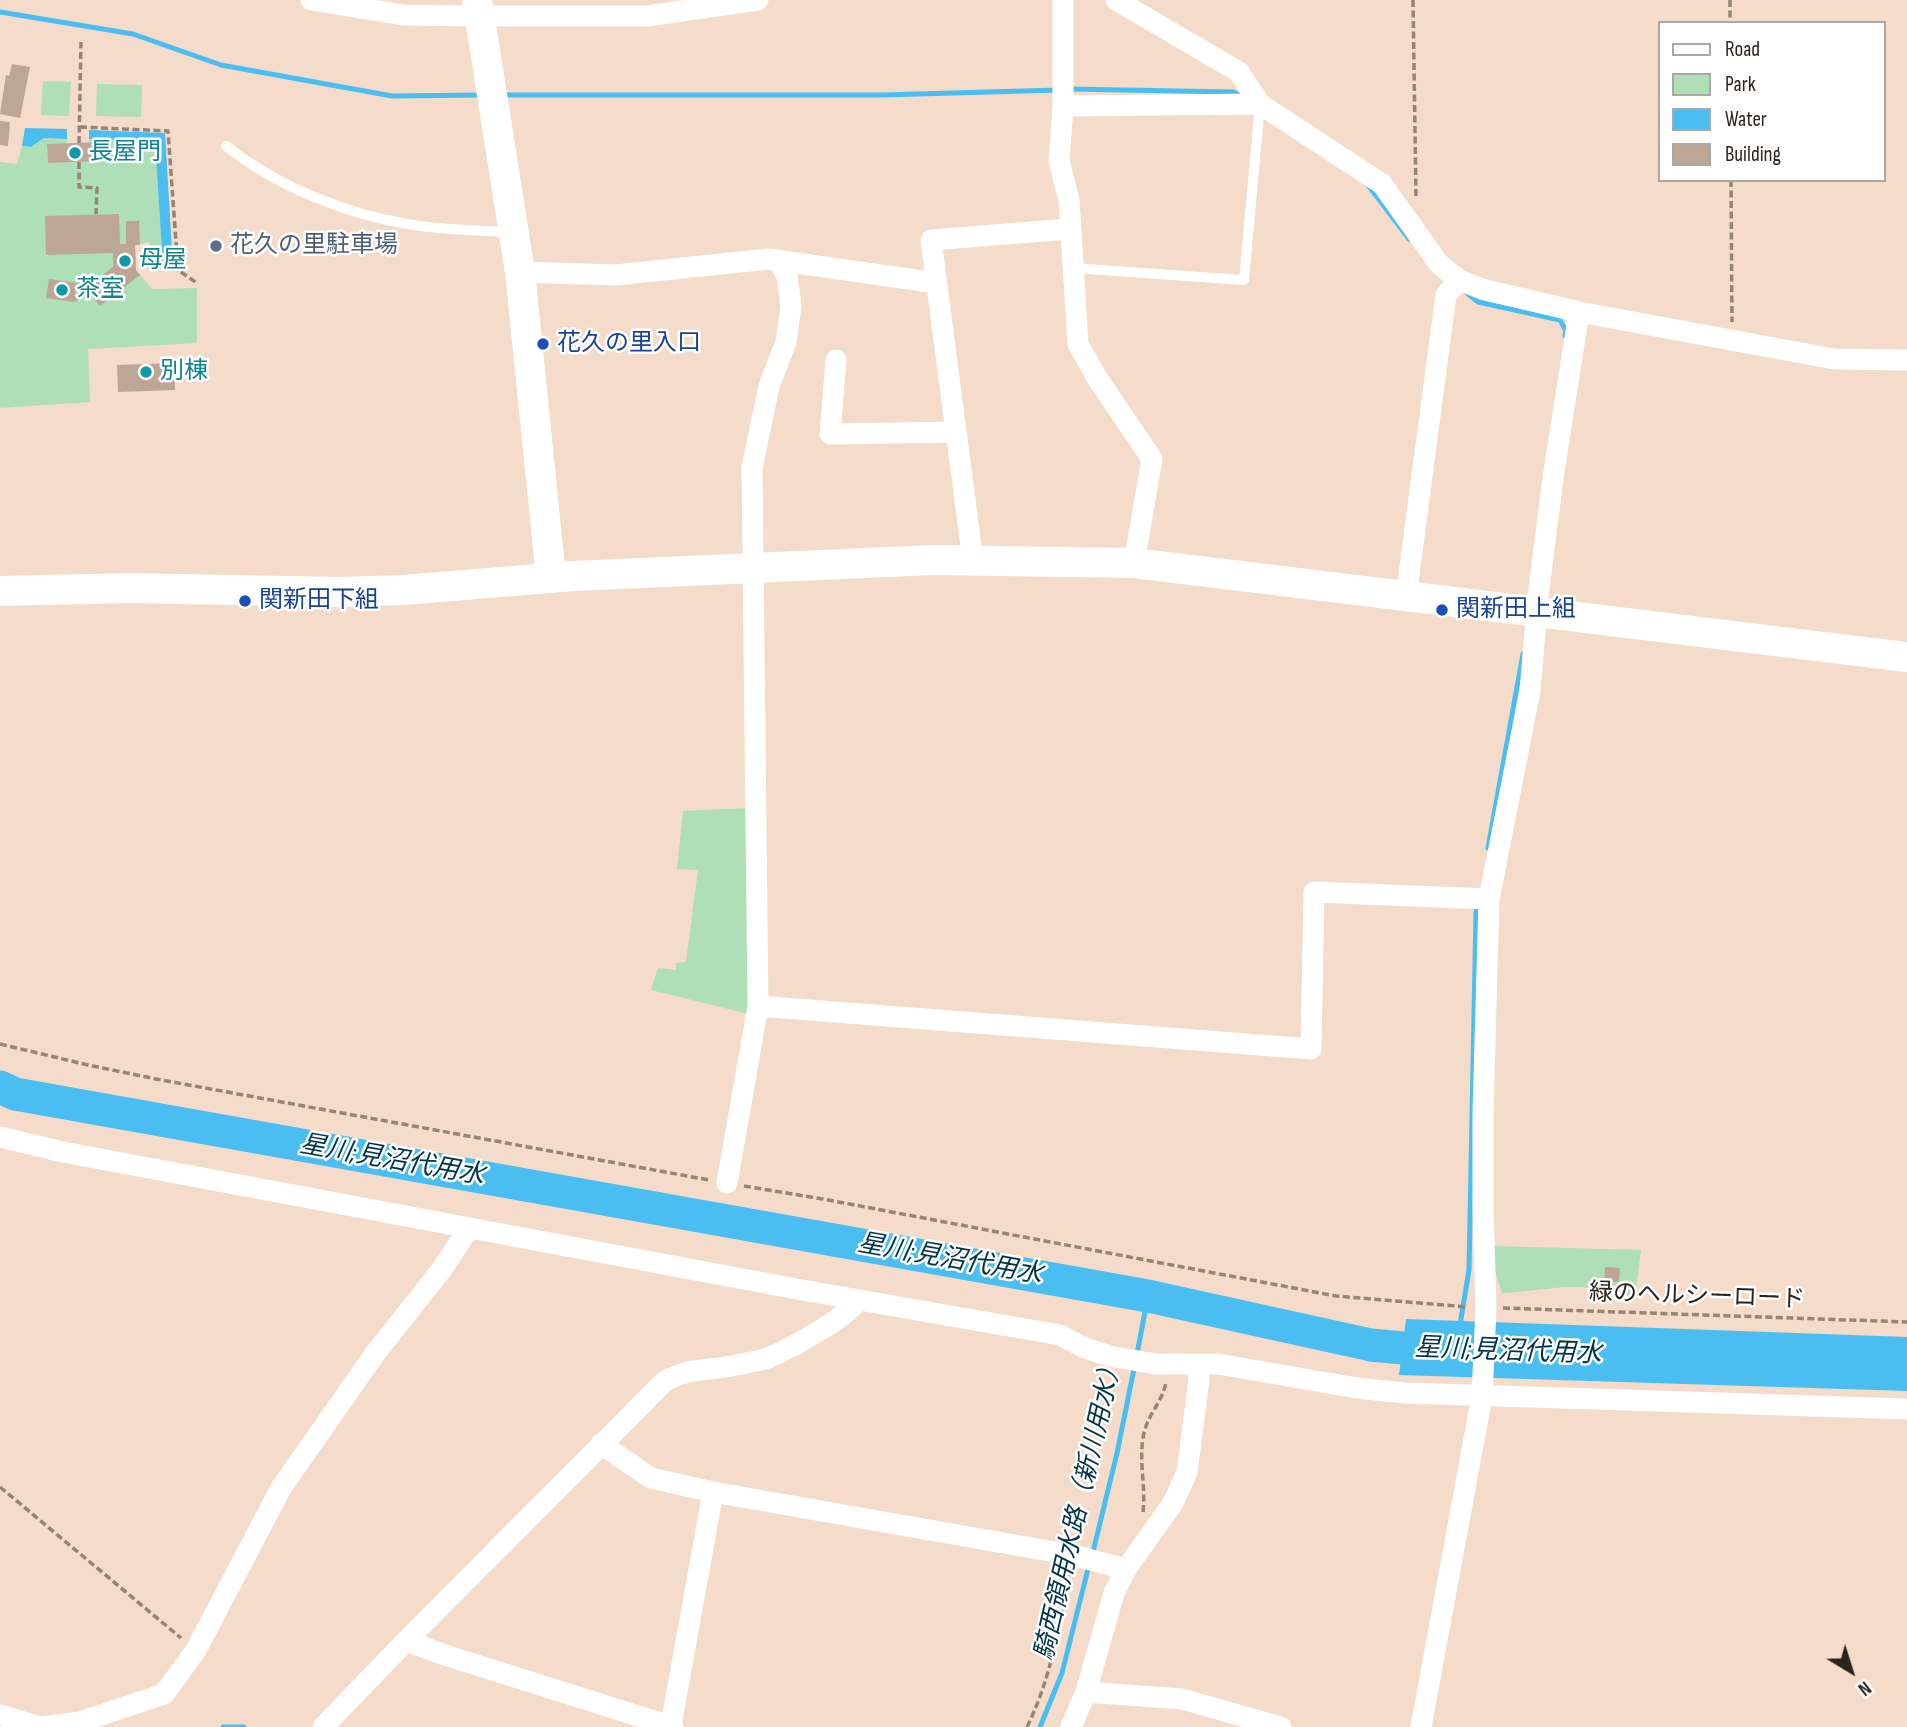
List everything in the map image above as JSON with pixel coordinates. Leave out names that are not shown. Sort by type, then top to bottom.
[{"type":"street","points":[[312,0],[402,15],[478,8],[647,16],[758,0]]},
{"type":"street","points":[[1063,0],[1063,106],[1059,160],[1069,200],[1078,344],[1097,378],[1152,459],[1134,563]]},
{"type":"street","points":[[1116,0],[1239,72],[1260,104],[1382,184],[1439,264],[1459,280],[1482,289],[1579,312],[1732,341],[1834,359],[1907,360]]},
{"type":"street","points":[[478,8],[520,272],[551,577]]},
{"type":"street","points":[[1063,106],[1260,104]]},
{"type":"street","points":[[973,561],[931,240],[1069,229]]},
{"type":"street","points":[[520,272],[616,275],[768,259],[937,283]]},
{"type":"street","points":[[727,1183],[758,1006],[752,468],[769,386],[786,342],[791,306],[787,276],[779,261]]},
{"type":"street","points":[[1406,597],[1446,295],[1459,280]]},
{"type":"street","points":[[1420,1727],[1482,1390],[1485,1312],[1483,1166],[1489,899],[1530,691],[1553,478],[1579,312]]},
{"type":"street","points":[[836,360],[830,434],[956,432]]},
{"type":"street","points":[[0,591],[130,588],[341,592],[403,590],[551,577],[754,569],[973,561],[1134,563],[1907,657]]},
{"type":"street","points":[[758,1006],[1311,1049],[1314,892],[1489,899]]},
{"type":"street","points":[[0,1137],[64,1152],[470,1228],[1060,1335],[1085,1348],[1161,1370],[1218,1364],[1357,1388],[1482,1390],[1907,1409]]},
{"type":"street","points":[[0,1715],[41,1727],[80,1725],[164,1694],[197,1650],[281,1488],[374,1355],[442,1269],[470,1228]]},
{"type":"street","points":[[323,1727],[406,1640],[664,1382],[679,1373],[733,1366],[767,1358],[833,1322],[858,1300]]},
{"type":"street","points":[[1071,1727],[1086,1692],[1114,1593],[1116,1566],[1173,1503],[1187,1472],[1199,1380],[1198,1364]]},
{"type":"street","points":[[601,1444],[651,1478],[713,1492],[1116,1566]]},
{"type":"street","points":[[406,1640],[445,1655],[672,1726],[713,1492]]},
{"type":"street","points":[[1086,1692],[1182,1699],[1281,1727]]},
{"type":"lane","points":[[1072,268],[1244,280],[1260,104]]},
{"type":"lane","points":[[226,146],[245,161],[284,183],[369,216],[413,225],[513,232]]},
{"type":"path","points":[[1413,0],[1416,234]]},
{"type":"path","points":[[1730,0],[1730,21]]},
{"type":"path","points":[[79,143],[81,41]]},
{"type":"path","points":[[80,127],[168,131],[178,270],[197,284]]},
{"type":"path","points":[[79,162],[79,187],[97,188],[96,214]]},
{"type":"path","points":[[1731,182],[1732,341]]},
{"type":"path","name":"緑のヘルシーロード","points":[[1485,1312],[1907,1322]]},
{"type":"path","points":[[1142,1520],[1144,1501],[1141,1447],[1149,1420],[1163,1396],[1161,1370]]},
{"type":"path","points":[[0,1488],[197,1650]]},
{"type":"path","points":[[1027,1727],[1052,1664],[1075,1560]]},
{"type":"green space","points":[[43,81],[71,82],[69,116],[41,115]]},
{"type":"green space","points":[[97,84],[142,85],[141,117],[96,116]]},
{"type":"green space","points":[[44,138],[67,139],[67,144],[47,144],[48,163],[103,161],[102,143],[90,143],[89,139],[155,140],[163,268],[154,269],[150,263],[149,242],[135,245],[136,270],[152,289],[197,288],[197,343],[88,349],[90,402],[0,408],[0,162],[17,164],[22,146],[31,147]]},
{"type":"green space","points":[[748,808],[749,1014],[651,990],[658,968],[676,970],[676,963],[686,962],[698,870],[677,869],[683,811]]},
{"type":"green space","points":[[1494,1246],[1641,1250],[1635,1297],[1580,1287],[1502,1293],[1495,1271]]},
{"type":"water","points":[[25,128],[67,129],[67,139],[44,138],[31,147],[22,146]]},
{"type":"water","points":[[89,130],[165,133],[173,268],[163,268],[155,140],[89,139]]},
{"type":"water","points":[[1406,1319],[1907,1337],[1907,1391],[1399,1375]]},
{"type":"building","points":[[12,64],[30,67],[20,118],[0,114],[6,75],[9,76]]},
{"type":"building","points":[[0,121],[10,122],[8,146],[0,145]]},
{"type":"building","name":"長屋門","points":[[102,142],[103,161],[48,163],[47,144]]},
{"type":"building","name":"母屋","points":[[119,214],[120,244],[126,244],[126,221],[139,221],[140,245],[135,245],[136,270],[140,275],[100,306],[91,294],[74,302],[46,298],[49,279],[77,283],[75,296],[88,290],[86,288],[113,267],[113,253],[46,255],[45,216]]},
{"type":"building","name":"別棟","points":[[174,363],[175,390],[118,392],[117,365]]},
{"type":"building","points":[[1605,1267],[1620,1268],[1619,1282],[1604,1281]]},
{"type":"waterway","points":[[0,12],[133,34],[221,65],[392,96],[481,95]]},
{"type":"waterway","points":[[1069,89],[1234,92],[1239,96]]},
{"type":"waterway","points":[[502,95],[882,95],[1059,90]]},
{"type":"waterway","points":[[1368,185],[1409,239]]},
{"type":"waterway","points":[[1467,293],[1478,302],[1560,320],[1566,331],[1565,336]]},
{"type":"waterway","points":[[1488,848],[1523,654]]},
{"type":"waterway","points":[[1460,1325],[1469,1270],[1478,902]]},
{"type":"waterway","name":"星川;見沼代用水","points":[[0,1087],[15,1094],[1148,1296],[1371,1345],[1446,1352]]},
{"type":"waterway","name":"騎西領用水路（新川用水）","points":[[1137,1354],[1148,1296]]},
{"type":"waterway","name":"騎西領用水路（新川用水）","points":[[1092,1556],[1135,1364]]},
{"type":"waterway","name":"騎西領用水路（新川用水）","points":[[1040,1727],[1062,1673],[1089,1565]]},
{"type":"waterway","points":[[223,1727],[244,1727]]},
{"type":"place","name":"長屋門","points":[[75,153]]},
{"type":"place","name":"花久の里駐車場","points":[[216,246]]},
{"type":"place","name":"母屋","points":[[125,261]]},
{"type":"place","name":"茶室","points":[[62,290]]},
{"type":"place","name":"花久の里入口","points":[[543,344]]},
{"type":"place","name":"別棟","points":[[146,372]]},
{"type":"place","name":"関新田下組","points":[[245,601]]},
{"type":"place","name":"関新田上組","points":[[1442,610]]}]
